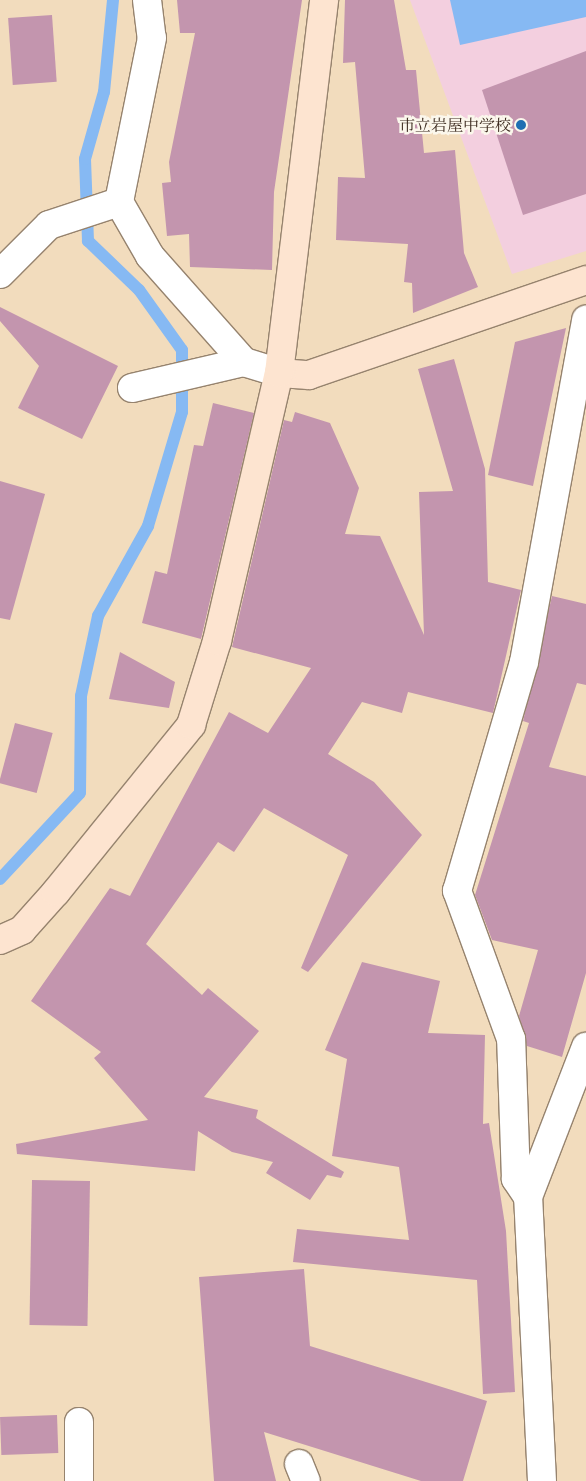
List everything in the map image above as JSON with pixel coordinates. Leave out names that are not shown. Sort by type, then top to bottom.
[{"type":"street","points":[[147,0],[152,38],[120,202],[150,256],[244,362]]},
{"type":"street","points":[[0,940],[22,930],[56,892],[191,725],[217,642],[279,373],[324,0]]},
{"type":"street","points":[[0,274],[49,225],[120,202]]},
{"type":"street","points":[[132,388],[244,362],[279,373],[309,375],[586,280]]},
{"type":"street","points":[[528,1197],[516,1179],[511,1039],[457,891],[524,662],[586,320]]},
{"type":"street","points":[[542,1481],[528,1197],[586,1046]]},
{"type":"street","points":[[79,1422],[79,1481]]},
{"type":"shaded area","name":"市立岩屋中学校","points":[[410,0],[586,0],[586,251],[512,274]]},
{"type":"water","points":[[450,0],[586,0],[586,17],[460,45]]},
{"type":"building","points":[[177,0],[302,0],[274,192],[272,270],[190,267],[189,234],[167,236],[162,183],[171,182],[169,162],[195,33],[180,33]]},
{"type":"building","points":[[345,0],[394,0],[406,70],[416,70],[424,153],[455,150],[464,253],[478,287],[413,313],[412,283],[404,282],[408,244],[336,240],[338,177],[365,178],[355,62],[343,63]]},
{"type":"building","points":[[52,15],[57,82],[13,85],[8,18]]},
{"type":"building","points":[[586,51],[586,194],[523,215],[482,90]]},
{"type":"building","points":[[0,307],[118,366],[82,439],[18,408],[39,366],[0,321]]},
{"type":"building","points":[[566,328],[533,486],[488,475],[515,342]]},
{"type":"building","points":[[454,359],[485,469],[488,582],[521,590],[493,713],[408,692],[402,713],[362,702],[328,754],[374,782],[422,835],[308,972],[301,968],[348,855],[264,808],[234,852],[218,842],[146,944],[202,995],[208,988],[259,1031],[204,1097],[258,1110],[256,1118],[344,1172],[341,1178],[327,1175],[310,1200],[266,1173],[273,1162],[232,1152],[198,1131],[195,1171],[17,1154],[16,1144],[148,1120],[94,1058],[101,1052],[31,1001],[110,888],[130,896],[229,712],[268,733],[311,668],[232,647],[284,420],[292,422],[295,412],[330,423],[359,488],[345,534],[380,536],[424,635],[419,492],[453,491],[418,369]]},
{"type":"building","points":[[213,403],[254,413],[201,639],[142,623],[155,571],[167,574],[194,445],[203,446]]},
{"type":"building","points":[[0,481],[45,494],[10,620],[0,618]]},
{"type":"building","points":[[552,596],[586,604],[586,685],[577,683],[549,767],[586,776],[586,973],[562,1057],[527,1046],[519,1016],[538,950],[492,940],[475,895],[529,723],[523,721]]},
{"type":"building","points":[[120,652],[175,682],[169,708],[109,699]]},
{"type":"building","points":[[15,723],[53,733],[37,793],[0,783]]},
{"type":"building","points":[[362,962],[440,981],[428,1033],[485,1035],[483,1124],[489,1123],[506,1231],[515,1392],[483,1394],[477,1280],[293,1262],[297,1229],[409,1240],[399,1167],[332,1156],[347,1059],[325,1050]]},
{"type":"building","points":[[32,1180],[90,1181],[87,1326],[29,1325]]},
{"type":"building","points":[[304,1269],[310,1346],[487,1401],[463,1481],[421,1481],[264,1432],[276,1481],[214,1481],[199,1277]]},
{"type":"building","points":[[57,1415],[58,1453],[1,1455],[0,1417]]},
{"type":"waterway","points":[[0,879],[80,793],[81,696],[98,616],[148,526],[182,412],[182,350],[139,290],[88,241],[85,159],[104,92],[113,0]]},
{"type":"place","name":"市立岩屋中学校","points":[[521,125]]}]
